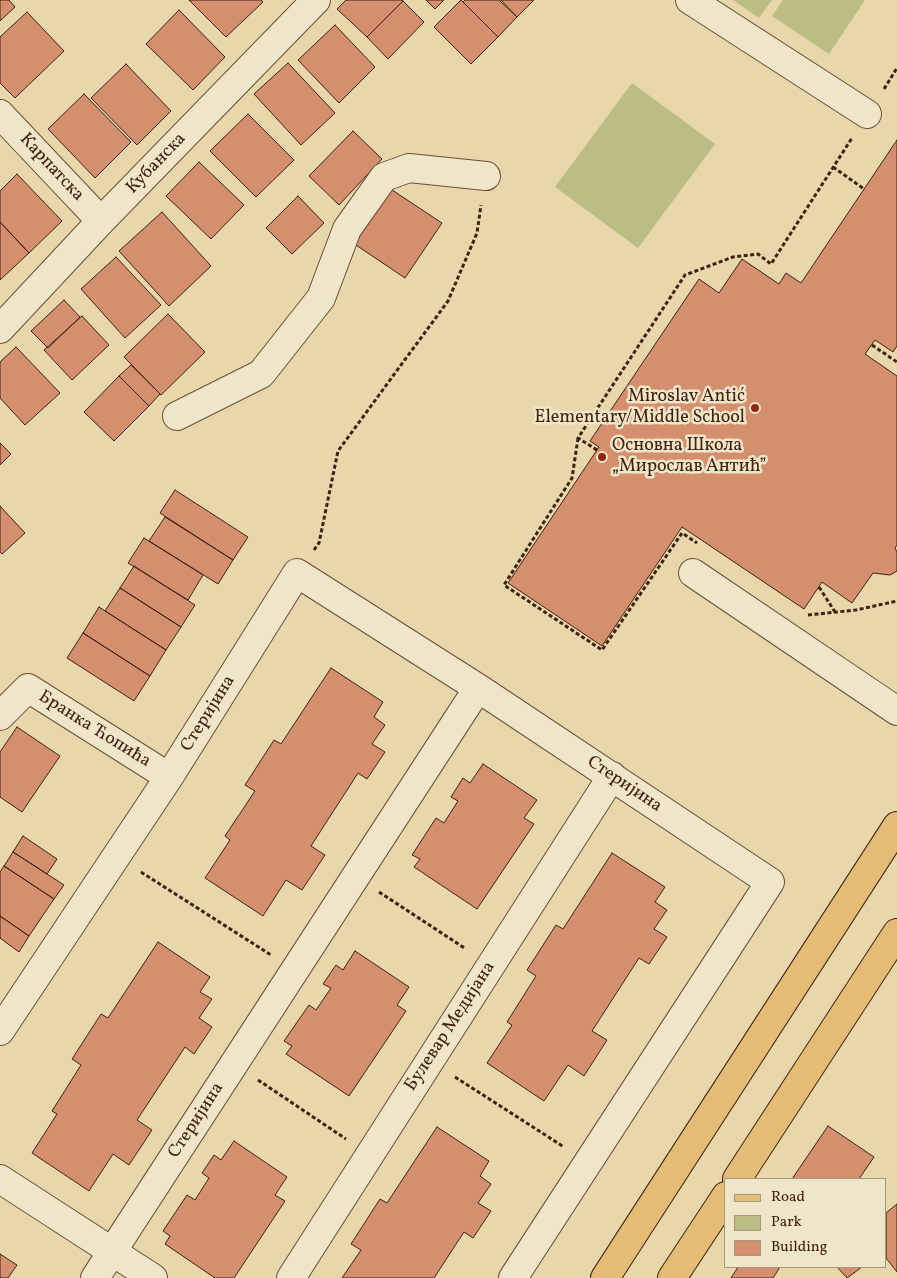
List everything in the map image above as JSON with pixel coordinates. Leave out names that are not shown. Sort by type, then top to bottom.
[{"type":"main road","points":[[605,1278],[897,826]]},
{"type":"main road","points":[[738,1178],[897,933]]},
{"type":"main road","points":[[672,1278],[724,1199]]},
{"type":"street","name":"Кубанска","points":[[0,329],[316,0]]},
{"type":"street","points":[[690,0],[867,114]]},
{"type":"street","name":"Карпатска","points":[[0,114],[101,222]]},
{"type":"street","points":[[177,416],[262,374],[321,298],[347,229],[384,177],[409,168],[486,176]]},
{"type":"street","name":"Стеријина","points":[[0,1031],[169,777],[297,573],[478,688],[770,882],[588,1162]]},
{"type":"street","points":[[693,573],[897,711]]},
{"type":"street","name":"Бранка Ћопића","points":[[0,716],[28,688],[169,777]]},
{"type":"street","name":"Стеријина","points":[[95,1278],[478,688]]},
{"type":"street","name":"Булевар Медијана","points":[[290,1278],[612,776]]},
{"type":"street","points":[[513,1278],[588,1162]]},
{"type":"street","points":[[0,1179],[153,1278]]},
{"type":"path","points":[[698,544],[682,532],[669,548],[602,650],[504,585],[572,478],[578,438],[685,275],[733,257],[758,254],[770,264],[897,68]]},
{"type":"path","points":[[833,167],[864,189]]},
{"type":"path","points":[[297,573],[319,543],[338,450],[448,301],[477,233],[486,176]]},
{"type":"path","points":[[872,345],[897,362]]},
{"type":"path","points":[[578,438],[597,450]]},
{"type":"path","points":[[819,586],[835,612]]},
{"type":"path","points":[[803,615],[856,610],[897,602]]},
{"type":"path","points":[[116,856],[295,970]]},
{"type":"path","points":[[356,876],[491,965]]},
{"type":"path","points":[[430,1060],[588,1162]]},
{"type":"path","points":[[234,1064],[369,1155]]},
{"type":"green space","points":[[733,0],[772,0],[759,18]]},
{"type":"green space","points":[[783,0],[865,0],[829,54],[772,16]]},
{"type":"green space","points":[[632,83],[715,144],[638,248],[555,187]]},
{"type":"building","points":[[0,0],[9,0],[15,7],[0,21]]},
{"type":"building","points":[[189,0],[261,0],[263,2],[226,37]]},
{"type":"building","points":[[346,0],[403,1],[367,37],[337,9]]},
{"type":"building","points":[[426,0],[444,0],[435,9]]},
{"type":"building","points":[[461,0],[498,37],[471,64],[434,27]]},
{"type":"building","points":[[465,0],[499,0],[517,17],[498,37],[463,2]]},
{"type":"building","points":[[501,0],[534,0],[517,17]]},
{"type":"building","points":[[403,1],[424,22],[388,59],[367,37]]},
{"type":"building","points":[[179,10],[225,57],[193,90],[146,44]]},
{"type":"building","points":[[27,12],[64,51],[15,98],[0,83],[0,37]]},
{"type":"building","points":[[335,25],[375,67],[339,103],[298,60]]},
{"type":"building","points":[[288,63],[335,113],[301,145],[254,94]]},
{"type":"building","points":[[126,64],[171,111],[137,145],[91,98]]},
{"type":"building","points":[[84,94],[131,142],[95,178],[48,129]]},
{"type":"building","points":[[248,114],[294,160],[256,197],[210,151]]},
{"type":"building","points":[[353,131],[382,159],[339,205],[309,176]]},
{"type":"building","name":"Miroslav Antić Elementary/Middle School","points":[[897,140],[897,346],[893,352],[875,340],[865,354],[897,376],[897,545],[895,548],[897,552],[897,571],[890,575],[873,573],[852,603],[822,582],[804,609],[682,527],[602,646],[508,583],[599,447],[590,441],[699,279],[719,293],[742,259],[779,284],[786,273],[801,283]]},
{"type":"building","points":[[199,162],[244,205],[211,239],[166,196]]},
{"type":"building","points":[[17,174],[62,221],[29,253],[0,222],[0,191]]},
{"type":"building","points":[[383,184],[442,223],[405,278],[347,239]]},
{"type":"building","points":[[298,196],[324,223],[292,254],[266,228]]},
{"type":"building","points":[[162,212],[211,266],[169,306],[119,251]]},
{"type":"building","points":[[0,222],[29,253],[0,280]]},
{"type":"building","points":[[116,257],[161,305],[125,338],[81,289]]},
{"type":"building","points":[[64,300],[80,317],[48,348],[31,331]]},
{"type":"building","points":[[168,314],[205,352],[161,395],[124,357]]},
{"type":"building","points":[[82,316],[109,345],[72,380],[44,350]]},
{"type":"building","points":[[16,347],[60,393],[25,425],[0,398],[0,362]]},
{"type":"building","points":[[131,365],[160,394],[149,406],[119,376]]},
{"type":"building","points":[[119,376],[149,406],[114,441],[84,412]]},
{"type":"building","points":[[0,443],[11,454],[0,465]]},
{"type":"building","points":[[175,490],[248,537],[233,560],[160,513]]},
{"type":"building","points":[[0,506],[25,533],[2,554],[0,552]]},
{"type":"building","points":[[165,517],[233,560],[218,584],[149,541]]},
{"type":"building","points":[[144,538],[203,575],[188,600],[128,563]]},
{"type":"building","points":[[134,566],[195,605],[181,627],[120,588]]},
{"type":"building","points":[[120,588],[181,627],[166,650],[105,611]]},
{"type":"building","points":[[99,607],[166,650],[150,676],[83,633]]},
{"type":"building","points":[[83,633],[150,676],[134,701],[67,658]]},
{"type":"building","points":[[331,668],[383,702],[374,717],[385,725],[372,744],[385,752],[367,779],[358,773],[311,846],[325,855],[302,890],[286,880],[263,916],[205,878],[230,840],[225,836],[255,791],[245,785],[274,740],[281,744]]},
{"type":"building","points":[[17,727],[60,756],[22,812],[0,797],[0,752]]},
{"type":"building","points":[[483,764],[537,800],[524,818],[534,824],[477,909],[414,867],[420,859],[412,855],[436,818],[444,823],[458,801],[451,797],[463,778],[470,783]]},
{"type":"building","points":[[23,836],[57,859],[47,874],[13,852]]},
{"type":"building","points":[[13,852],[64,885],[54,899],[4,866]]},
{"type":"building","points":[[612,853],[665,887],[655,902],[667,910],[654,929],[667,937],[649,964],[639,958],[592,1031],[607,1040],[584,1076],[568,1065],[544,1101],[487,1063],[512,1025],[507,1022],[536,976],[527,970],[556,925],[563,929]]},
{"type":"building","points":[[4,866],[54,899],[29,936],[0,916],[0,872]]},
{"type":"building","points":[[0,916],[29,936],[19,952],[0,938]]},
{"type":"building","points":[[158,942],[210,977],[200,992],[212,999],[199,1018],[212,1027],[194,1054],[185,1047],[137,1120],[152,1130],[129,1165],[113,1154],[89,1191],[32,1153],[57,1114],[52,1111],[81,1065],[72,1059],[101,1014],[108,1018]]},
{"type":"building","points":[[355,951],[409,987],[397,1005],[406,1011],[349,1096],[286,1054],[292,1046],[284,1041],[309,1005],[316,1010],[331,988],[323,984],[336,965],[343,970]]},
{"type":"building","points":[[828,1126],[874,1157],[860,1178],[793,1178]]},
{"type":"building","points":[[437,1127],[489,1161],[480,1176],[491,1184],[478,1203],[491,1211],[473,1238],[464,1232],[434,1278],[342,1278],[361,1250],[351,1244],[380,1199],[387,1203]]},
{"type":"building","points":[[234,1141],[287,1177],[275,1195],[285,1201],[234,1278],[215,1278],[165,1244],[170,1236],[163,1231],[187,1195],[195,1200],[209,1178],[202,1173],[214,1155],[221,1160]]},
{"type":"building","points":[[897,1204],[897,1272],[887,1259],[887,1212]]},
{"type":"building","points":[[0,1254],[17,1265],[8,1278],[0,1278]]},
{"type":"building","points":[[737,1268],[779,1268],[773,1278],[731,1278]]},
{"type":"building","points":[[838,1268],[861,1268],[847,1278]]},
{"type":"place","name":"Miroslav Antić Elementary/Middle School","points":[[755,408]]},
{"type":"place","name":"Основна Школа „Мирослав Антић”","points":[[602,457]]}]
